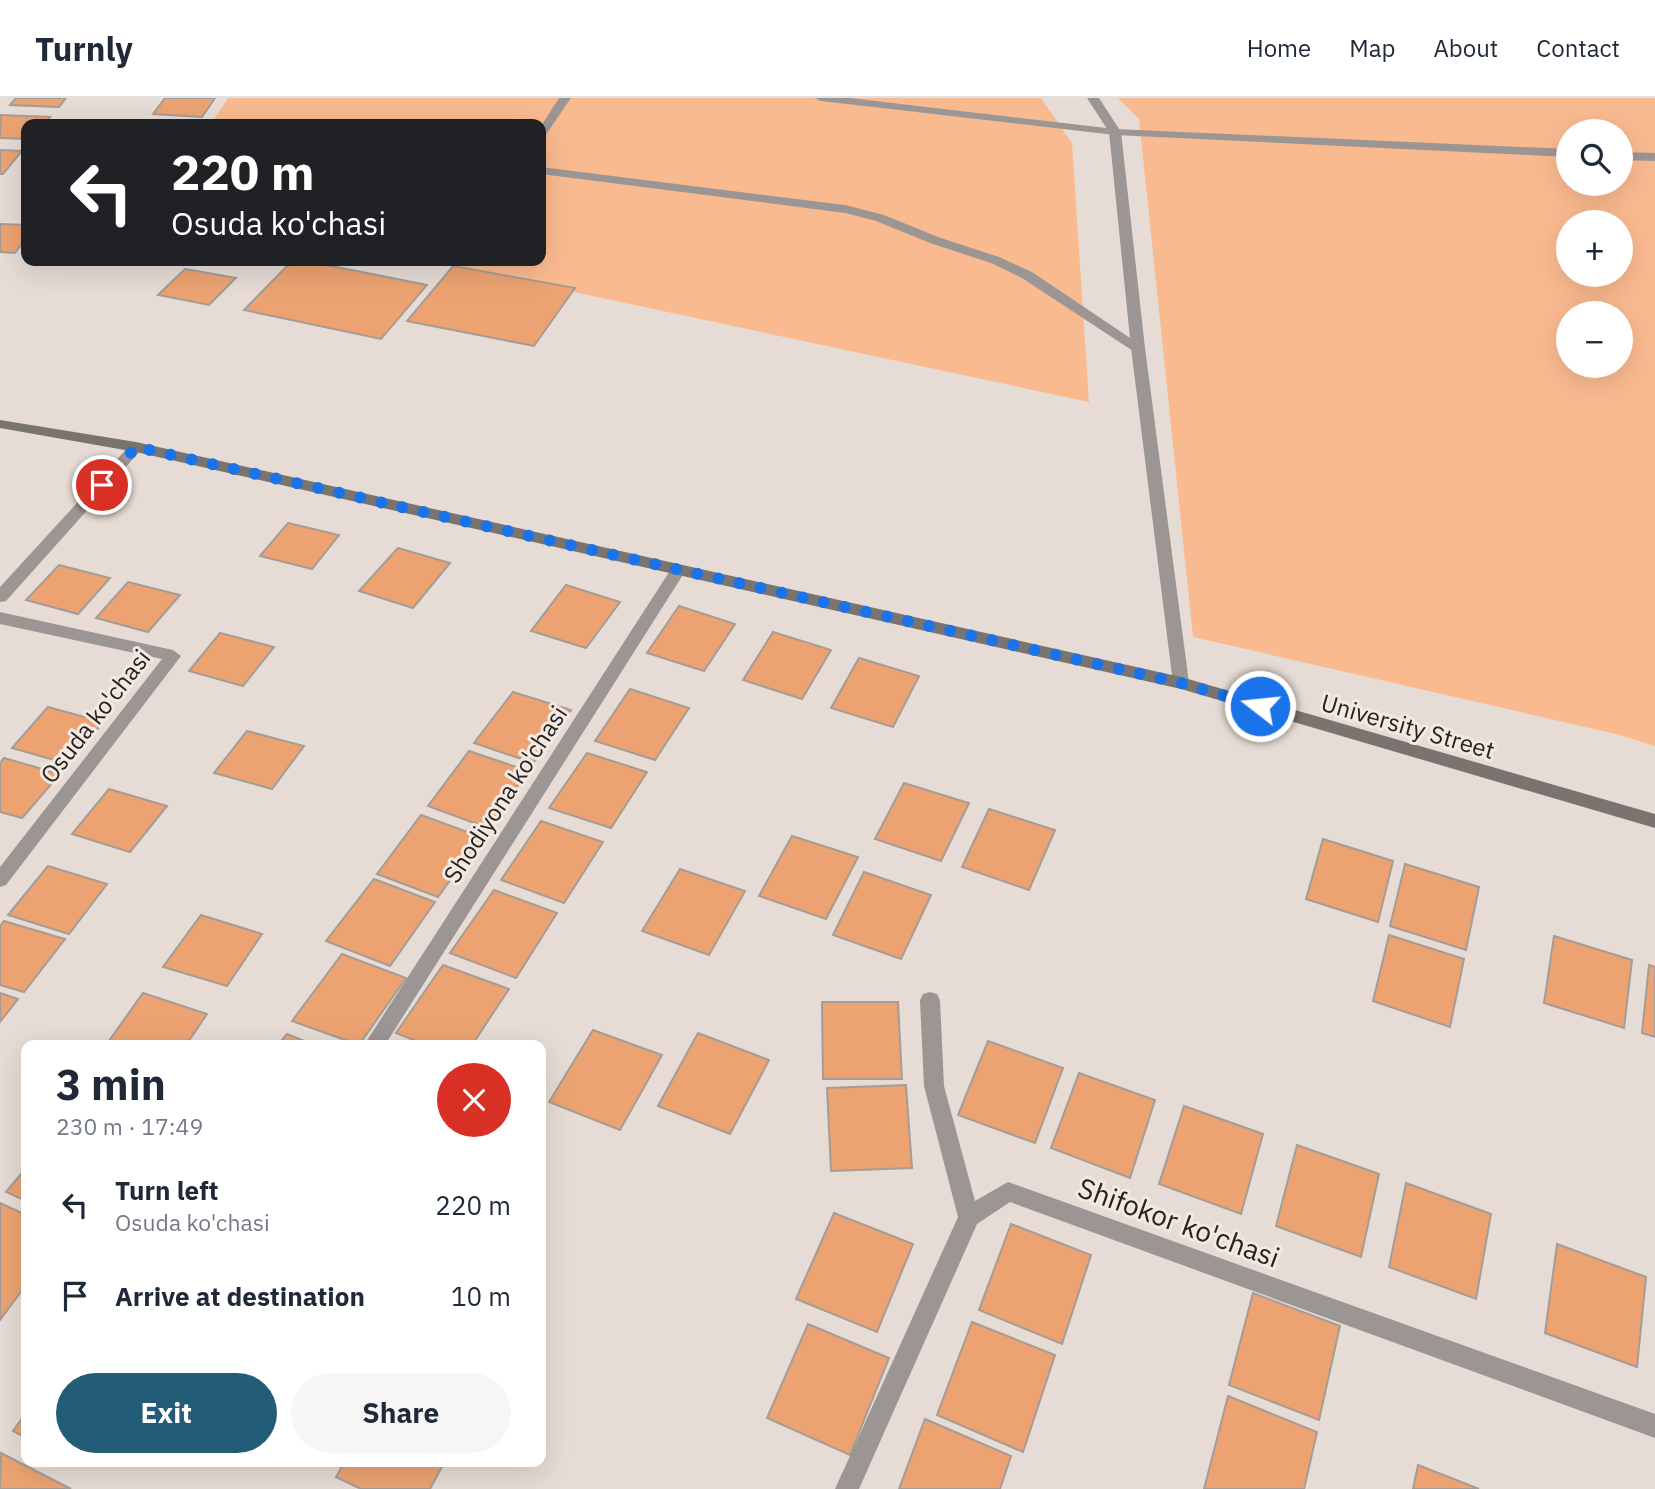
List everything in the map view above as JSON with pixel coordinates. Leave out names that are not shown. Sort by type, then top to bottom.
[{"type":"main road","name":"University Street","points":[[0,424],[136,447],[1181,683],[1655,821]]},
{"type":"street","points":[[546,126],[565,98]]},
{"type":"street","points":[[821,98],[1115,132],[1556,152]]},
{"type":"street","points":[[1093,98],[1115,132],[1138,348],[1181,683]]},
{"type":"street","points":[[1633,156],[1655,157]]},
{"type":"street","points":[[546,171],[845,209],[880,218],[934,240],[995,260],[1027,275],[1138,348]]},
{"type":"street","points":[[0,597],[136,447]]},
{"type":"street","name":"Shodiyona ko'chasi","points":[[377,1040],[678,570]]},
{"type":"street","name":"Osuda ko'chasi","points":[[0,618],[173,656],[0,880]]},
{"type":"street","points":[[847,1489],[969,1217],[934,1086],[930,1000]]},
{"type":"street","name":"Shifokor ko'chasi","points":[[969,1217],[1008,1192],[1655,1426]]},
{"type":"shaded area","points":[[228,98],[1041,98],[1072,143],[1089,402],[452,266],[546,266],[546,119],[214,119]]},
{"type":"shaded area","points":[[1118,98],[1655,98],[1655,746],[1616,734],[1193,637],[1139,119]]},
{"type":"building","points":[[16,98],[66,98],[59,107],[10,105]]},
{"type":"building","points":[[165,98],[215,98],[202,117],[153,114]]},
{"type":"building","points":[[1,115],[50,117],[21,119],[21,139],[0,138]]},
{"type":"building","points":[[0,150],[21,151],[3,174],[0,174]]},
{"type":"building","points":[[0,224],[21,225],[21,245],[15,253],[0,252]]},
{"type":"building","points":[[287,266],[331,266],[427,285],[381,339],[244,310]]},
{"type":"building","points":[[453,266],[575,288],[534,346],[407,321]]},
{"type":"building","points":[[185,269],[236,278],[209,305],[158,295]]},
{"type":"building","points":[[288,523],[339,535],[312,569],[260,556]]},
{"type":"building","points":[[398,548],[450,563],[413,608],[359,591]]},
{"type":"building","points":[[59,565],[110,578],[78,614],[26,600]]},
{"type":"building","points":[[128,582],[180,595],[148,632],[96,618]]},
{"type":"building","points":[[566,585],[620,602],[586,648],[531,631]]},
{"type":"building","points":[[679,606],[735,624],[704,671],[647,653]]},
{"type":"building","points":[[773,632],[831,650],[802,699],[743,680]]},
{"type":"building","points":[[220,633],[274,647],[243,686],[189,671]]},
{"type":"building","points":[[859,658],[919,676],[893,727],[831,708]]},
{"type":"building","points":[[630,689],[689,708],[655,760],[595,741]]},
{"type":"building","points":[[513,692],[571,710],[533,763],[474,743]]},
{"type":"building","points":[[48,707],[103,722],[68,764],[12,748]]},
{"type":"building","points":[[247,731],[304,746],[272,789],[214,773]]},
{"type":"building","points":[[469,751],[528,771],[488,828],[428,806]]},
{"type":"building","points":[[587,753],[647,772],[611,828],[549,808]]},
{"type":"building","points":[[4,758],[60,774],[22,818],[0,812],[0,763]]},
{"type":"building","points":[[904,783],[969,803],[941,861],[875,839]]},
{"type":"building","points":[[109,789],[167,806],[130,852],[72,834]]},
{"type":"building","points":[[989,809],[1055,830],[1029,890],[962,867]]},
{"type":"building","points":[[421,815],[481,837],[438,897],[377,874]]},
{"type":"building","points":[[541,821],[603,842],[564,903],[501,880]]},
{"type":"building","points":[[792,836],[858,857],[826,919],[759,896]]},
{"type":"building","points":[[1323,839],[1393,861],[1378,922],[1306,899]]},
{"type":"building","points":[[1405,864],[1479,887],[1466,950],[1390,926]]},
{"type":"building","points":[[48,866],[107,884],[69,934],[8,915]]},
{"type":"building","points":[[680,869],[745,891],[709,955],[642,931]]},
{"type":"building","points":[[864,872],[931,895],[901,959],[833,935]]},
{"type":"building","points":[[374,879],[435,902],[390,966],[326,941]]},
{"type":"building","points":[[494,890],[557,913],[516,978],[450,953]]},
{"type":"building","points":[[201,915],[262,934],[227,986],[163,967]]},
{"type":"building","points":[[4,921],[65,939],[24,992],[0,985],[0,926]]},
{"type":"building","points":[[1389,935],[1464,959],[1450,1027],[1373,1001]]},
{"type":"building","points":[[1554,936],[1632,960],[1624,1028],[1544,1003]]},
{"type":"building","points":[[342,954],[406,978],[363,1040],[345,1040],[292,1021]]},
{"type":"building","points":[[443,965],[509,989],[475,1040],[414,1040],[396,1033]]},
{"type":"building","points":[[1649,965],[1655,967],[1655,1037],[1642,1033]]},
{"type":"building","points":[[0,993],[18,999],[0,1022]]},
{"type":"building","points":[[143,993],[207,1014],[189,1040],[110,1040]]},
{"type":"building","points":[[822,1002],[898,1002],[902,1079],[823,1079]]},
{"type":"building","points":[[593,1030],[662,1055],[620,1130],[549,1102]]},
{"type":"building","points":[[698,1033],[769,1060],[730,1134],[658,1106]]},
{"type":"building","points":[[287,1034],[302,1040],[282,1040]]},
{"type":"building","points":[[988,1041],[1063,1068],[1035,1143],[958,1115]]},
{"type":"building","points":[[1079,1073],[1155,1100],[1130,1178],[1051,1148]]},
{"type":"building","points":[[906,1085],[912,1168],[831,1171],[827,1088]]},
{"type":"building","points":[[1184,1106],[1263,1134],[1241,1214],[1159,1184]]},
{"type":"building","points":[[1297,1145],[1379,1174],[1361,1257],[1276,1226]]},
{"type":"building","points":[[21,1174],[21,1199],[6,1192]]},
{"type":"building","points":[[1406,1183],[1491,1214],[1476,1299],[1389,1267]]},
{"type":"building","points":[[0,1203],[21,1213],[21,1292],[0,1320]]},
{"type":"building","points":[[834,1213],[913,1244],[877,1332],[796,1299]]},
{"type":"building","points":[[1011,1224],[1091,1255],[1062,1344],[979,1310]]},
{"type":"building","points":[[1557,1244],[1646,1277],[1637,1367],[1545,1333]]},
{"type":"building","points":[[1253,1293],[1340,1326],[1319,1420],[1229,1385]]},
{"type":"building","points":[[972,1322],[1055,1355],[1023,1452],[937,1415]]},
{"type":"building","points":[[808,1324],[889,1358],[850,1455],[767,1418]]},
{"type":"building","points":[[1228,1396],[1317,1432],[1304,1489],[1204,1489]]},
{"type":"building","points":[[925,1419],[1011,1456],[1000,1489],[899,1489]]},
{"type":"building","points":[[21,1420],[21,1435],[13,1431]]},
{"type":"building","points":[[1,1453],[21,1463],[21,1467],[28,1467],[71,1489],[0,1489]]},
{"type":"building","points":[[1418,1465],[1479,1489],[1413,1489]]},
{"type":"building","points":[[342,1467],[442,1467],[430,1489],[361,1489],[336,1477]]},
{"type":"route","points":[[102,485],[136,447],[1181,683],[1260,706]]}]
